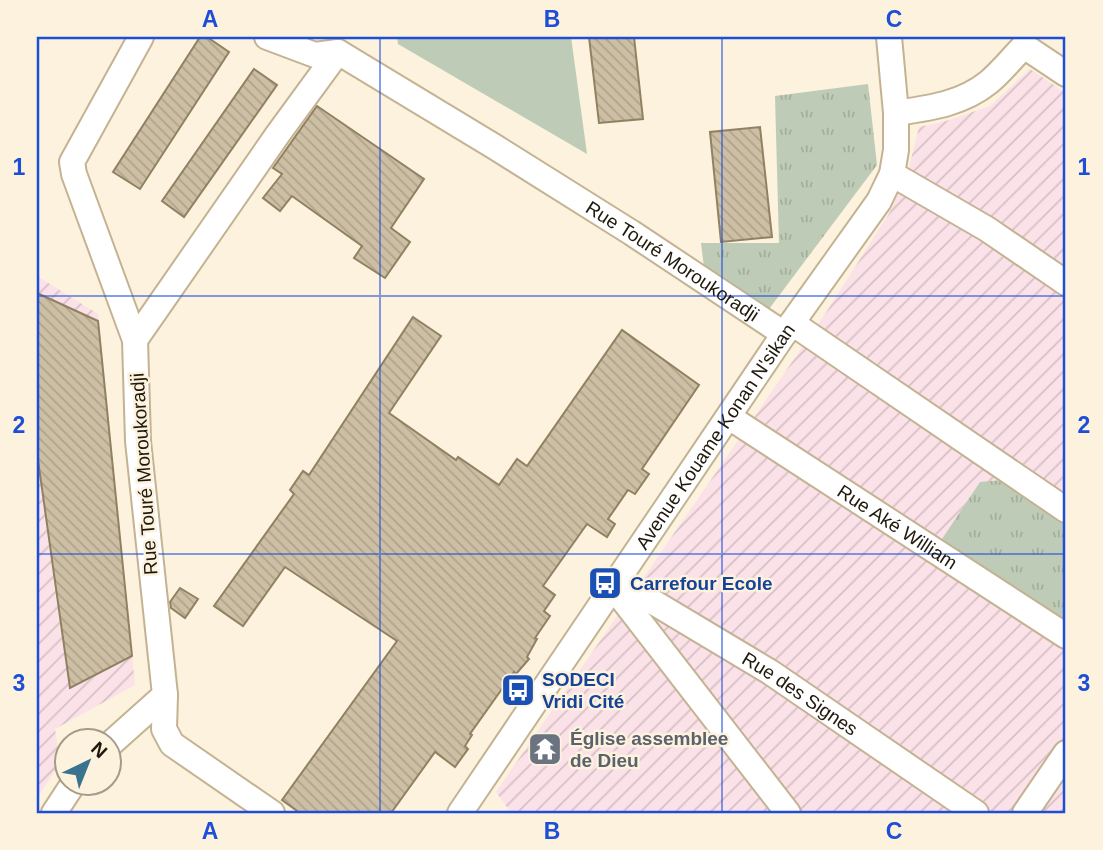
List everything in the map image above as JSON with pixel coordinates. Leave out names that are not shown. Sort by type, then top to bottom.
[{"type":"street","name":"Rue Touré Moroukoradji","points":[[141,37],[72,162],[74,174],[135,340],[138,441],[165,695],[164,729],[172,744],[272,813]]},
{"type":"street","name":"Rue Touré Moroukoradji","points":[[267,37],[315,55],[338,52],[788,329],[1066,510]]},
{"type":"street","name":"Avenue Kouame Konan N'sikan","points":[[460,813],[788,329],[880,201],[892,174],[896,150],[896,113],[889,37]]},
{"type":"street","points":[[896,113],[939,107],[963,99],[989,82],[1024,46],[1066,75]]},
{"type":"street","points":[[135,340],[338,52]]},
{"type":"street","points":[[892,174],[987,229],[1066,283]]},
{"type":"street","name":"Rue Aké William","points":[[729,417],[1066,636]]},
{"type":"street","points":[[615,584],[788,813]]},
{"type":"street","name":"Rue des Signes","points":[[615,584],[770,672],[976,813]]},
{"type":"street","points":[[122,733],[165,695]]},
{"type":"street","points":[[1025,813],[1066,753]]},
{"type":"street","points":[[54,813],[64,798]]},
{"type":"shaded area","points":[[1030,69],[1066,93],[1066,813],[511,813],[496,792],[825,314],[890,212],[908,172],[919,127],[990,106]]},
{"type":"shaded area","points":[[37,276],[98,314],[135,685],[57,728],[52,728],[52,775],[37,798]]},
{"type":"green space","points":[[397,37],[571,37],[587,154],[398,44]]},
{"type":"green space","points":[[868,84],[877,165],[769,309],[704,267],[701,243],[779,243],[775,96]]},
{"type":"green space","points":[[1023,478],[1066,506],[1066,630],[940,542],[980,482]]},
{"type":"building","points":[[200,37],[207,37],[229,52],[140,189],[113,172]]},
{"type":"building","points":[[589,37],[634,37],[643,119],[599,123]]},
{"type":"building","points":[[254,69],[277,85],[184,217],[162,201]]},
{"type":"building","points":[[317,106],[424,179],[391,228],[410,242],[385,278],[354,258],[362,246],[292,196],[280,211],[263,198],[282,174],[273,168]]},
{"type":"building","points":[[760,127],[772,237],[721,242],[710,132]]},
{"type":"building","points":[[37,293],[98,321],[132,656],[70,688],[37,453]]},
{"type":"building","points":[[413,317],[441,336],[389,413],[456,460],[458,457],[499,485],[517,459],[527,466],[622,330],[699,385],[642,469],[649,474],[635,494],[628,490],[608,519],[615,524],[607,537],[587,524],[543,586],[555,595],[544,611],[550,616],[535,638],[537,639],[527,657],[529,659],[516,674],[514,672],[470,734],[472,735],[465,746],[468,749],[455,767],[435,752],[391,813],[300,813],[282,800],[397,641],[285,567],[243,626],[214,606],[294,494],[290,490],[303,471],[309,475]]},
{"type":"building","points":[[180,588],[198,599],[185,618],[171,608],[170,602]]},
{"type":"place","name":"Carrefour Ecole","points":[[605,583]]},
{"type":"place","name":"SODECI Vridi Cité","points":[[518,690]]},
{"type":"place","name":"Église assemblee de Dieu","points":[[545,749]]}]
